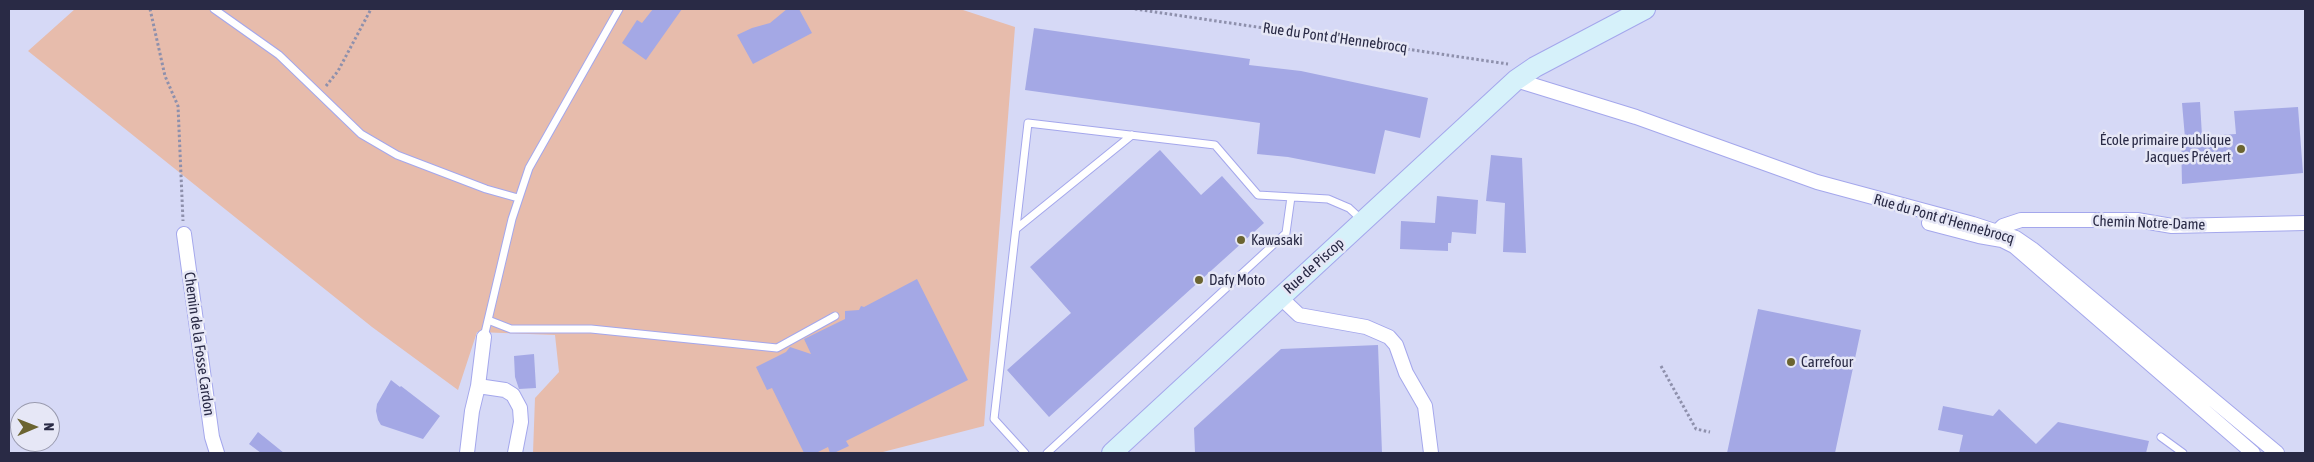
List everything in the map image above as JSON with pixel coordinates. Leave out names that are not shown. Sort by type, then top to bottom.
[{"type":"street","name":"Rue de Piscop","points":[[1112,453],[1516,80],[1645,9]]},
{"type":"street","name":"Rue du Pont d'Hennebrocq","points":[[1516,80],[1608,110],[1636,117],[1817,182],[1973,224],[2016,238],[2032,249],[2277,453]]},
{"type":"street","name":"Rue du Pont d'Hennebrocq","points":[[1608,110],[1632,124],[1813,191],[1979,236],[2002,240],[2014,246],[2253,453]]},
{"type":"street","name":"Chemin Notre-Dame","points":[[1996,233],[2003,226],[2021,220],[2137,220],[2172,226],[2305,223]]},
{"type":"street","name":"Chemin de la Fosse Cardon","points":[[184,234],[212,437],[217,453]]},
{"type":"street","points":[[1280,297],[1299,315],[1366,327],[1389,337],[1396,346],[1406,373],[1425,406],[1431,453]]},
{"type":"street","points":[[467,453],[484,337]]},
{"type":"street","points":[[478,386],[505,390],[513,395],[520,408],[521,422],[515,453]]},
{"type":"lane","points":[[214,9],[279,55],[361,134],[397,155],[486,189],[518,198]]},
{"type":"lane","points":[[484,337],[512,218],[529,168],[619,9]]},
{"type":"lane","points":[[1025,453],[994,419],[1028,123],[1216,145],[1258,195],[1328,199],[1349,208],[1363,221]]},
{"type":"lane","points":[[1016,229],[1132,135]]},
{"type":"lane","points":[[1047,453],[1286,233],[1291,197]]},
{"type":"lane","points":[[488,320],[511,329],[591,329],[776,348],[835,316]]},
{"type":"lane","points":[[2161,437],[2183,453]]},
{"type":"path","points":[[150,9],[165,76],[178,106],[184,234]]},
{"type":"path","points":[[320,94],[338,71],[371,9]]},
{"type":"path","name":"Rue du Pont d'Hennebrocq","points":[[1135,9],[1535,68]]},
{"type":"path","points":[[1661,366],[1696,429],[1710,432]]},
{"type":"shaded area","points":[[75,9],[960,9],[1015,27],[984,426],[879,453],[533,453],[535,398],[559,372],[555,335],[477,332],[458,390],[372,327],[28,51]]},
{"type":"building","points":[[653,9],[682,9],[646,60],[622,43],[637,20],[642,23]]},
{"type":"building","points":[[787,9],[799,9],[812,33],[753,64],[737,35],[770,23]]},
{"type":"building","points":[[1034,28],[1250,59],[1249,65],[1301,71],[1428,98],[1420,138],[1385,130],[1375,174],[1288,157],[1257,154],[1260,123],[1025,90]]},
{"type":"building","points":[[2200,102],[2202,136],[2236,134],[2234,111],[2298,107],[2303,173],[2182,184],[2181,138],[2185,138],[2182,103]]},
{"type":"building","points":[[1160,150],[1201,195],[1222,176],[1264,223],[1049,417],[1007,370],[1071,313],[1030,267]]},
{"type":"building","points":[[1491,155],[1522,158],[1526,253],[1503,252],[1505,203],[1486,201]]},
{"type":"building","points":[[1437,196],[1478,200],[1476,234],[1452,232],[1451,243],[1448,243],[1448,251],[1400,249],[1401,221],[1435,223]]},
{"type":"building","points":[[917,279],[968,380],[846,441],[849,446],[834,453],[830,453],[828,447],[816,453],[804,453],[772,388],[767,390],[756,367],[786,352],[790,347],[811,354],[804,339],[845,319],[845,311],[859,310],[861,306],[864,307]]},
{"type":"building","name":"Carrefour","points":[[1758,309],[1861,330],[1835,453],[1727,453]]},
{"type":"building","points":[[1378,345],[1382,453],[1195,453],[1194,428],[1281,349]]},
{"type":"building","points":[[534,354],[536,388],[519,389],[515,377],[514,356]]},
{"type":"building","points":[[391,380],[440,416],[423,439],[381,425],[378,420],[377,404]]},
{"type":"building","points":[[1943,406],[1993,416],[1999,409],[2036,444],[2058,422],[2149,441],[2146,453],[1959,453],[1963,435],[1938,430]]},
{"type":"building","points":[[258,432],[284,453],[261,453],[249,444]]},
{"type":"place","name":"École primaire publique Jacques Prévert","points":[[2241,149]]},
{"type":"place","name":"Kawasaki","points":[[1241,240]]},
{"type":"place","name":"Dafy Moto","points":[[1199,280]]},
{"type":"place","name":"Carrefour","points":[[1791,362]]}]
